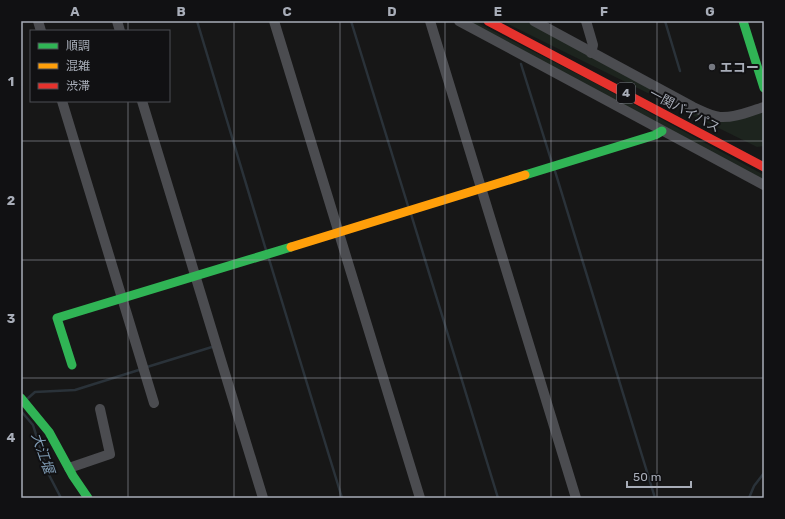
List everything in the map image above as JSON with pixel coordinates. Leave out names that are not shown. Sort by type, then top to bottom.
[{"type":"main road","name":"一関バイパス","points":[[488,21],[764,167]]},
{"type":"main road","points":[[743,21],[764,88]]},
{"type":"main road","points":[[594,76],[633,91],[750,151],[757,153]]},
{"type":"main road","points":[[72,365],[58,318],[624,145],[655,135],[662,131]]},
{"type":"main road","points":[[21,398],[51,435],[77,484],[88,498]]},
{"type":"street","points":[[274,21],[420,498]]},
{"type":"street","points":[[430,21],[576,498]]},
{"type":"street","points":[[459,21],[764,185]]},
{"type":"street","points":[[534,21],[591,53],[709,114],[719,117],[727,117],[764,107]]},
{"type":"street","points":[[586,21],[593,46],[591,53]]},
{"type":"street","points":[[62,102],[154,403]]},
{"type":"street","points":[[142,102],[264,498]]},
{"type":"street","points":[[69,468],[110,454],[100,409]]},
{"type":"shaded area","points":[[467,21],[474,21],[591,81],[764,175],[764,181]]},
{"type":"shaded area","points":[[502,21],[526,21],[698,114],[764,114],[764,146],[757,147]]},
{"type":"waterway","points":[[197,21],[266,250]]},
{"type":"waterway","points":[[351,21],[408,206]]},
{"type":"waterway","points":[[665,21],[680,71]]},
{"type":"waterway","points":[[521,64],[552,163]]},
{"type":"waterway","points":[[555,171],[655,498]]},
{"type":"waterway","points":[[411,214],[498,498]]},
{"type":"waterway","points":[[269,259],[342,498]]},
{"type":"waterway","points":[[147,367],[212,347]]},
{"type":"waterway","points":[[27,399],[35,392],[75,390],[142,369]]},
{"type":"waterway","name":"大江堰","points":[[21,411],[33,425],[48,473],[61,498]]},
{"type":"waterway","points":[[749,498],[754,486],[764,473]]},
{"type":"traffic: fast","points":[[743,21],[764,88]]},
{"type":"traffic: fast","points":[[525,175],[655,135],[662,131]]},
{"type":"traffic: fast","points":[[72,365],[57,318],[291,247]]},
{"type":"traffic: fast","points":[[21,398],[49,432],[73,476],[88,498]]},
{"type":"traffic: slow","points":[[291,247],[525,175]]},
{"type":"traffic: jam","points":[[488,21],[764,167]]},
{"type":"place","name":"エコー","points":[[712,67]]}]
